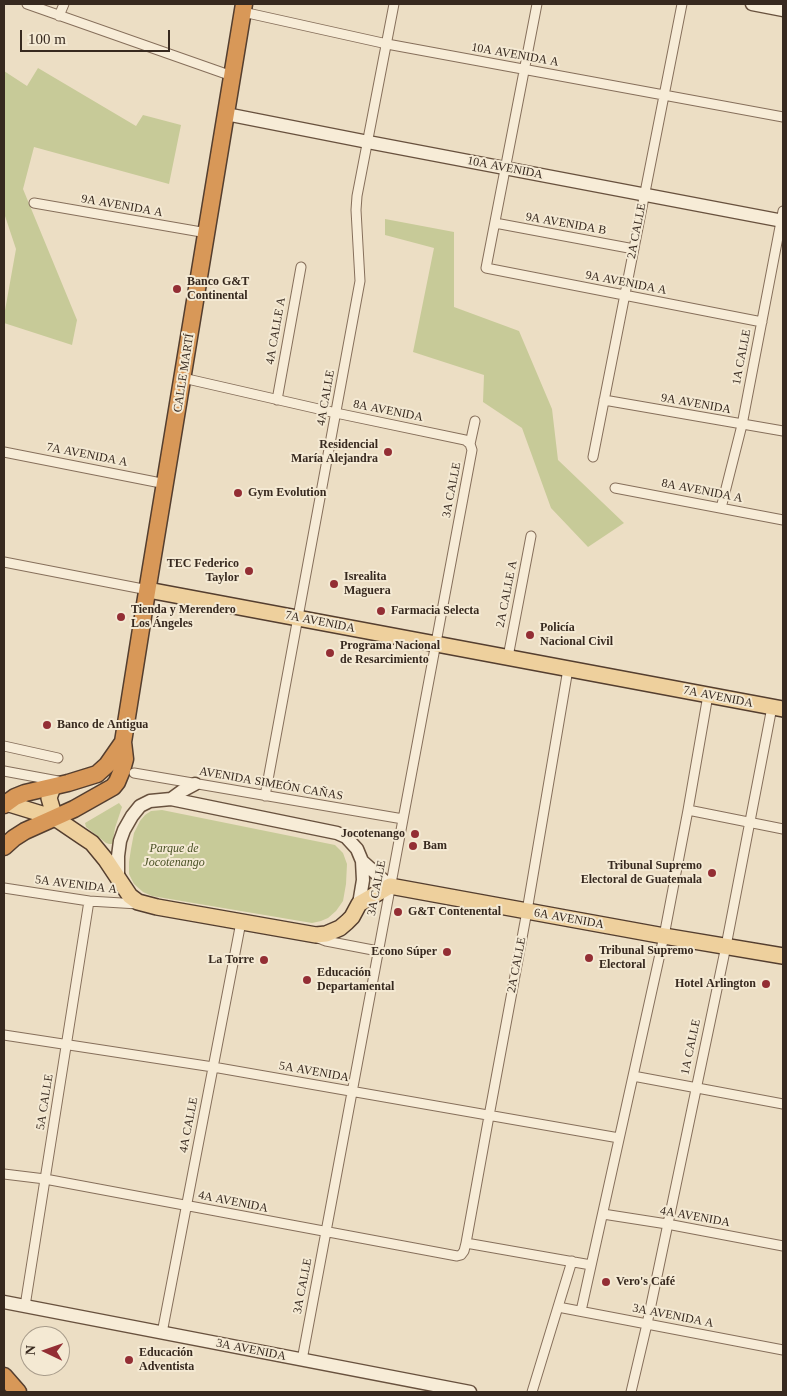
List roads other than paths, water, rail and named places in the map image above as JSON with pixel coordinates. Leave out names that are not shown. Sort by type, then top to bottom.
[{"type":"highway","name":"CALLE MARTÍ","points":[[4,847],[25,831],[63,814],[113,787],[117,782],[125,759],[124,742],[148,590],[244,8]]},
{"type":"highway","name":"CALLE MARTÍ","points":[[4,804],[25,792],[60,785],[97,774],[107,765],[124,742]]},
{"type":"highway","points":[[60,785],[74,786],[80,796],[79,801],[63,814]]},
{"type":"highway","points":[[4,1376],[18,1392]]},
{"type":"main road","name":"7A AVENIDA","points":[[148,590],[778,708]]},
{"type":"main road","points":[[60,785],[50,798],[106,860],[130,896],[146,904],[311,935],[326,934],[340,928],[347,922],[359,904],[390,886]]},
{"type":"main road","points":[[4,804],[63,814]]},
{"type":"main road","name":"6A AVENIDA","points":[[390,886],[783,956]]},
{"type":"street","points":[[27,4],[232,76]]},
{"type":"street","points":[[59,16],[64,4]]},
{"type":"street","name":"4A CALLE","points":[[265,796],[360,281],[356,210],[394,4]]},
{"type":"street","points":[[494,223],[537,4]]},
{"type":"street","name":"2A CALLE","points":[[593,457],[682,4]]},
{"type":"street","points":[[752,4],[783,10]]},
{"type":"street","name":"10A AVENIDA A","points":[[244,8],[387,44],[783,118]]},
{"type":"street","name":"10A AVENIDA","points":[[226,114],[644,194],[783,217]]},
{"type":"street","name":"9A AVENIDA A","points":[[34,203],[207,233]]},
{"type":"street","name":"1A CALLE","points":[[721,508],[742,424],[783,217]]},
{"type":"street","name":"9A AVENIDA A","points":[[494,223],[486,268],[762,322]]},
{"type":"street","name":"9A AVENIDA B","points":[[494,223],[634,249]]},
{"type":"street","name":"4A CALLE A","points":[[277,400],[301,267]]},
{"type":"street","name":"8A AVENIDA","points":[[183,378],[466,440],[470,444]]},
{"type":"street","name":"9A AVENIDA","points":[[604,400],[783,431]]},
{"type":"street","name":"3A CALLE","points":[[302,1360],[472,450],[470,444],[475,421]]},
{"type":"street","name":"7A AVENIDA A","points":[[4,452],[166,484]]},
{"type":"street","name":"8A AVENIDA A","points":[[615,488],[783,520]]},
{"type":"street","name":"2A CALLE A","points":[[508,658],[532,536]]},
{"type":"street","name":"7A AVENIDA","points":[[4,562],[148,590]]},
{"type":"street","name":"2A CALLE","points":[[457,1256],[461,1255],[464,1251],[466,1243],[527,911],[568,668]]},
{"type":"street","points":[[581,1311],[664,936],[708,695]]},
{"type":"street","name":"1A CALLE","points":[[631,1392],[751,822],[778,708]]},
{"type":"street","points":[[4,746],[58,758]]},
{"type":"street","points":[[4,771],[60,785]]},
{"type":"street","name":"AVENIDA SIMEÓN CAÑAS","points":[[134,773],[403,819]]},
{"type":"street","points":[[171,799],[195,784]]},
{"type":"street","points":[[118,878],[120,842],[132,816],[140,806],[150,801],[171,799],[337,833],[350,840],[357,849],[362,861],[363,880],[359,904]]},
{"type":"street","points":[[688,810],[783,829]]},
{"type":"street","points":[[362,861],[390,886]]},
{"type":"street","name":"5A AVENIDA A","points":[[4,888],[88,901],[146,904]]},
{"type":"street","name":"5A CALLE","points":[[25,1306],[88,901]]},
{"type":"street","name":"4A CALLE","points":[[162,1333],[241,922]]},
{"type":"street","points":[[311,935],[326,941],[378,951]]},
{"type":"street","name":"5A AVENIDA","points":[[4,1035],[213,1067],[619,1138]]},
{"type":"street","points":[[633,1076],[783,1104]]},
{"type":"street","name":"4A AVENIDA","points":[[4,1174],[45,1179],[457,1256]]},
{"type":"street","name":"4A AVENIDA","points":[[602,1214],[783,1246]]},
{"type":"street","points":[[466,1243],[591,1265]]},
{"type":"street","points":[[532,1392],[572,1261]]},
{"type":"street","name":"3A AVENIDA","points":[[4,1302],[302,1360],[405,1386],[470,1392]]},
{"type":"street","name":"3A AVENIDA A","points":[[558,1307],[783,1350]]},
{"type":"place","name":"Banco G&T Continental","points":[[177,289]]},
{"type":"place","name":"Residencial María Alejandra","points":[[388,452]]},
{"type":"place","name":"Gym Evolution","points":[[238,493]]},
{"type":"place","name":"TEC Federico Taylor","points":[[249,571]]},
{"type":"place","name":"Isrealita Maguera","points":[[334,584]]},
{"type":"place","name":"Farmacia Selecta","points":[[381,611]]},
{"type":"place","name":"Tienda y Merendero Los Ángeles","points":[[121,617]]},
{"type":"place","name":"Policía Nacional Civil","points":[[530,635]]},
{"type":"place","name":"Programa Nacional de Resarcimiento","points":[[330,653]]},
{"type":"place","name":"Banco de Antigua","points":[[47,725]]},
{"type":"place","name":"Jocotenango","points":[[415,834]]},
{"type":"place","name":"Bam","points":[[413,846]]},
{"type":"place","name":"Tribunal Supremo Electoral de Guatemala","points":[[712,873]]},
{"type":"place","name":"G&T Contenental","points":[[398,912]]},
{"type":"place","name":"Econo Súper","points":[[447,952]]},
{"type":"place","name":"Tribunal Supremo Electoral","points":[[589,958]]},
{"type":"place","name":"La Torre","points":[[264,960]]},
{"type":"place","name":"Educación Departamental","points":[[307,980]]},
{"type":"place","name":"Hotel Arlington","points":[[766,984]]},
{"type":"place","name":"Vero's Café","points":[[606,1282]]},
{"type":"place","name":"Educación Adventista","points":[[129,1360]]},
{"type":"park label","name":"Parque de Jocotenango","points":[[174,856]]}]
